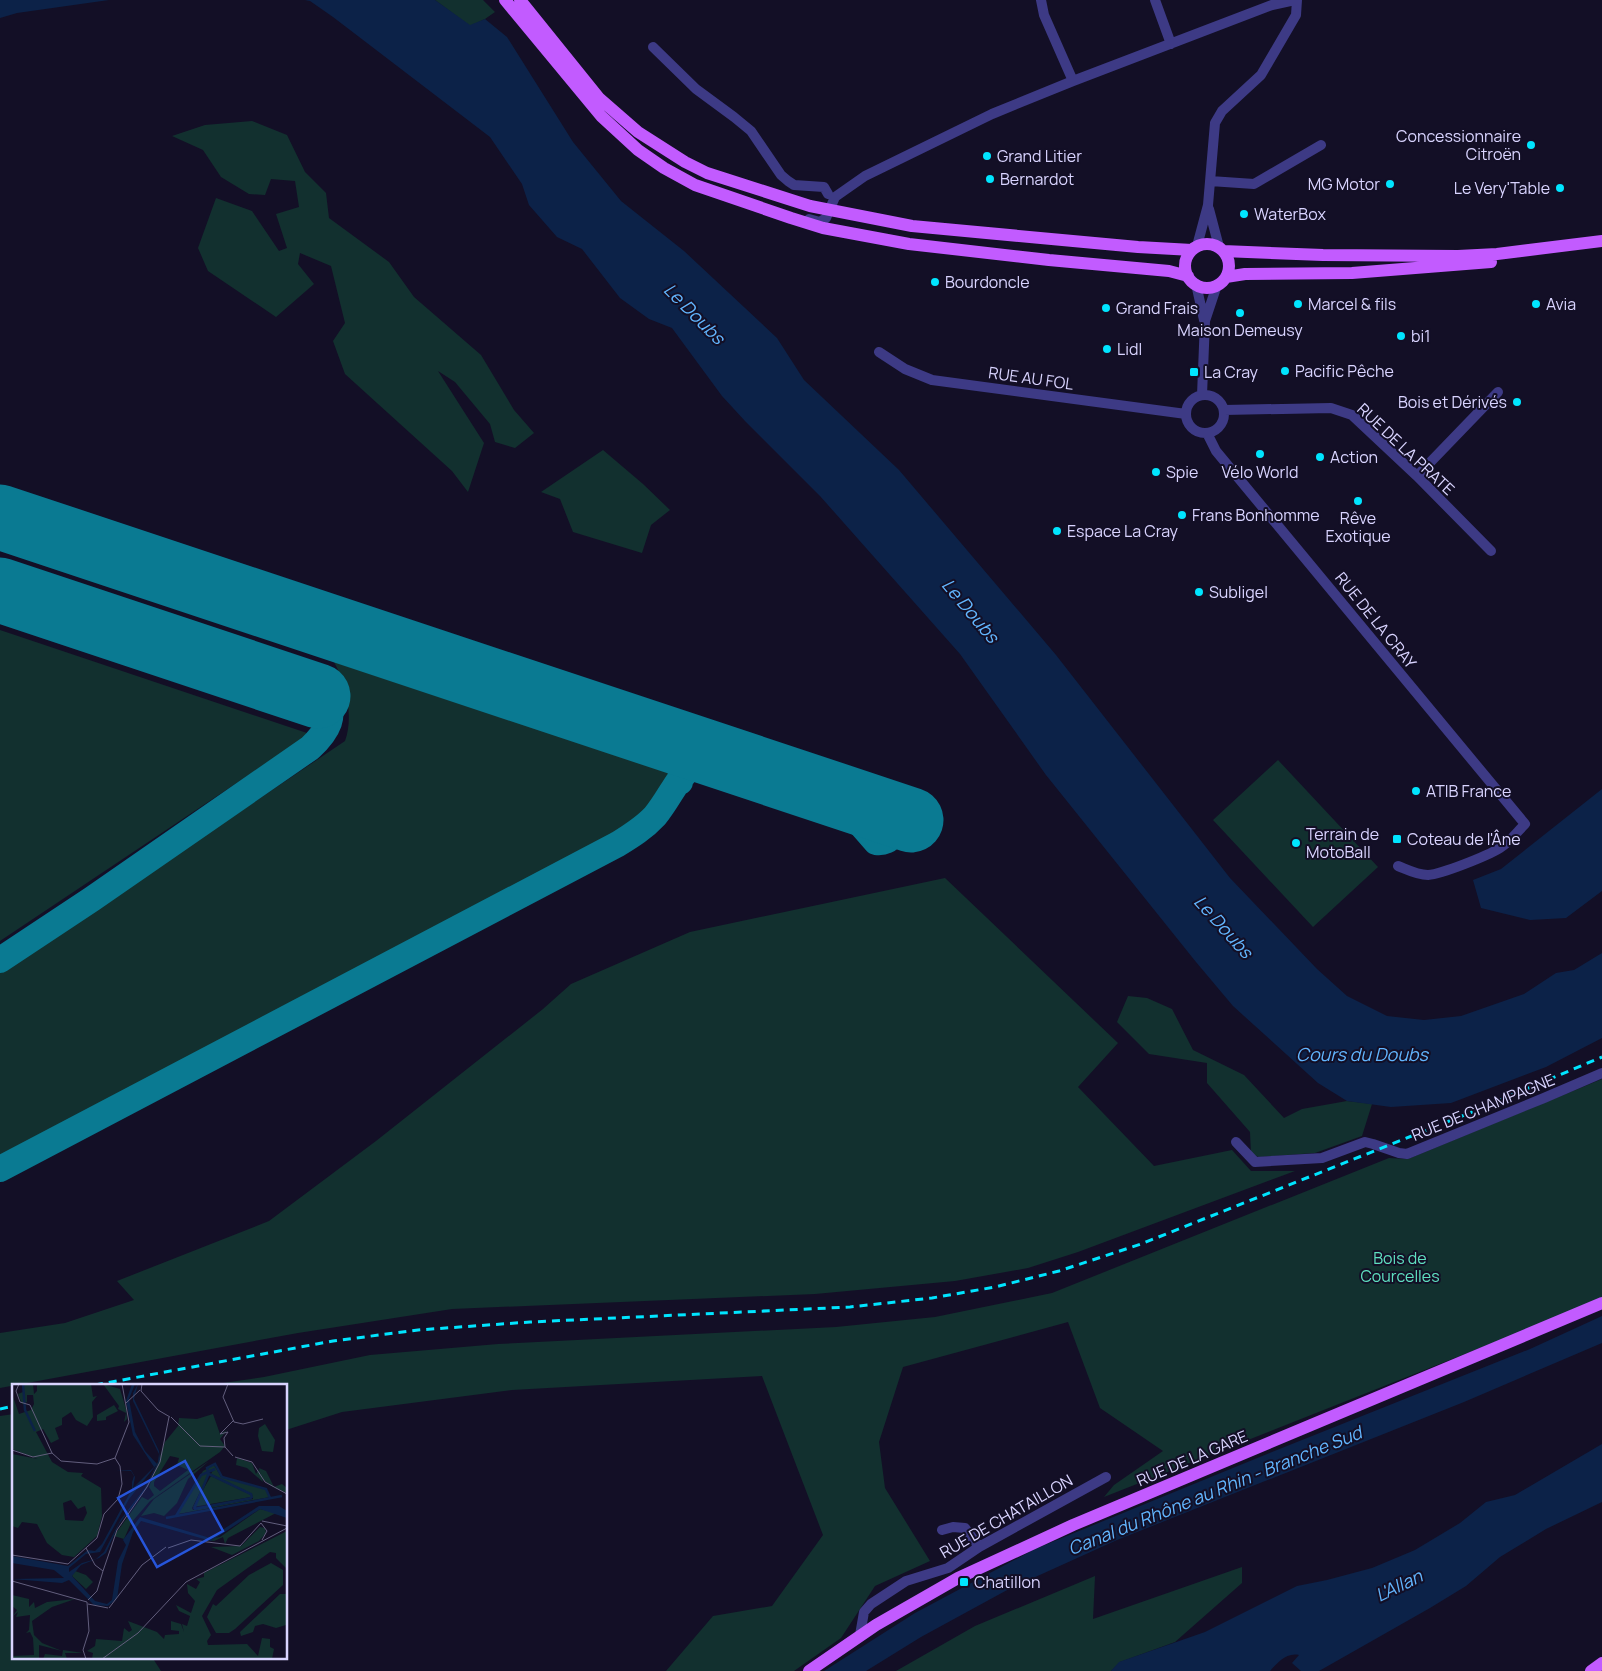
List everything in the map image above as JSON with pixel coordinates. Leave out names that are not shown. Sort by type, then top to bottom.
[{"type":"main road","points":[[505,0],[601,116],[638,150],[664,168],[695,185],[823,228],[909,244],[1050,260],[1169,270],[1206,287],[1245,274],[1352,272],[1474,264],[1602,247]]},
{"type":"main road","points":[[520,0],[599,98],[638,132],[707,173],[810,206],[912,226],[1138,247],[1195,248],[1208,244],[1221,249],[1245,253],[1458,256],[1531,251],[1602,241]]},
{"type":"main road","points":[[1192,280],[1186,265],[1189,254],[1195,248]]},
{"type":"main road","points":[[1221,249],[1228,261],[1228,272],[1222,281]]},
{"type":"main road","name":"RUE DE LA GARE","points":[[809,1671],[860,1635],[958,1578],[1073,1525],[1602,1303]]},
{"type":"main road","points":[[1591,1671],[1602,1663]]},
{"type":"street","points":[[1041,0],[1044,15],[1073,81]]},
{"type":"street","points":[[1155,0],[1171,44]]},
{"type":"street","points":[[810,206],[850,181],[865,176],[992,114],[1272,5],[1296,0],[1296,15],[1261,75],[1222,110],[1215,123],[1208,205],[1195,248]]},
{"type":"street","points":[[653,47],[696,89],[751,132],[788,182],[794,185],[824,187],[828,194]]},
{"type":"street","points":[[1210,181],[1254,184],[1320,146]]},
{"type":"street","points":[[754,206],[820,222],[826,218],[835,197],[865,176]]},
{"type":"street","points":[[1208,205],[1221,249]]},
{"type":"street","points":[[1192,280],[1205,322],[1202,395]]},
{"type":"street","points":[[1205,322],[1222,281]]},
{"type":"street","name":"RUE AU FOL","points":[[879,352],[905,369],[932,380],[1186,414]]},
{"type":"street","points":[[1417,476],[1498,392]]},
{"type":"street","points":[[1202,395],[1213,396],[1224,410],[1222,422],[1213,431],[1207,433],[1195,430],[1190,426],[1186,414],[1188,404],[1196,397],[1202,395]]},
{"type":"street","name":"RUE DE LA PRATE","points":[[1224,410],[1331,408],[1352,414],[1491,551]]},
{"type":"street","name":"RUE DE LA CRAY","points":[[1207,433],[1216,451],[1525,824],[1500,848],[1451,869],[1429,875],[1412,872],[1398,866]]},
{"type":"street","name":"RUE DE CHAMPAGNE","points":[[1236,1142],[1255,1162],[1322,1158],[1365,1142],[1407,1154],[1602,1073]]},
{"type":"street","name":"RUE DE CHATAILLON","points":[[860,1635],[864,1612],[871,1604],[906,1582],[948,1568],[979,1547],[1106,1477]]},
{"type":"street","points":[[942,1530],[953,1527],[965,1528],[979,1547]]},
{"type":"street","points":[[948,1568],[958,1578]]},
{"type":"green space","points":[[435,0],[483,0],[495,12],[470,26]]},
{"type":"green space","points":[[252,121],[287,135],[305,172],[326,193],[329,218],[389,262],[414,297],[481,355],[514,410],[534,433],[515,448],[495,442],[490,424],[455,382],[438,371],[484,443],[468,492],[452,471],[345,374],[333,341],[345,323],[331,266],[300,253],[298,264],[314,284],[276,317],[208,271],[198,248],[216,198],[252,211],[279,251],[287,248],[276,214],[299,207],[295,181],[271,179],[265,195],[249,194],[221,177],[203,150],[172,136],[205,125]]},
{"type":"green space","points":[[603,450],[670,510],[651,525],[642,553],[573,532],[560,499],[541,492]]},
{"type":"green space","points":[[0,533],[651,750],[664,761],[668,773],[667,785],[661,797],[651,808],[617,836],[0,1159],[0,973],[345,741],[348,731],[349,711],[342,680],[334,662],[0,550]]},
{"type":"green space","points":[[0,630],[310,734],[0,941]]},
{"type":"green space","name":"Terrain de MotoBall","points":[[1278,760],[1378,867],[1313,927],[1213,820]]},
{"type":"green space","points":[[945,878],[1118,1043],[1078,1087],[1154,1166],[1232,1150],[1251,1171],[1295,1171],[1078,1252],[1028,1268],[955,1281],[815,1294],[452,1309],[298,1333],[22,1384],[12,1384],[12,1386],[0,1388],[0,1333],[65,1323],[134,1300],[117,1281],[269,1221],[376,1141],[543,1009],[571,984],[690,932]]},
{"type":"green space","points":[[1128,996],[1147,998],[1172,1009],[1193,1050],[1244,1075],[1284,1118],[1302,1109],[1347,1101],[1372,1104],[1362,1136],[1315,1153],[1259,1157],[1251,1154],[1250,1132],[1207,1083],[1207,1063],[1149,1054],[1117,1022]]},
{"type":"green space","name":"Bois de Courcelles","points":[[1602,1079],[1602,1298],[1104,1497],[1114,1485],[1163,1451],[1100,1408],[1068,1322],[903,1367],[879,1442],[885,1488],[930,1561],[875,1586],[841,1638],[794,1671],[666,1671],[713,1616],[772,1606],[823,1535],[762,1376],[512,1390],[342,1412],[288,1429],[288,1384],[216,1384],[264,1377],[370,1355],[498,1344],[836,1327],[935,1317],[1052,1293],[1389,1158],[1408,1159]]},
{"type":"green space","points":[[12,1414],[12,1658],[153,1658],[161,1671],[0,1671],[0,1416]]},
{"type":"green space","points":[[1242,1567],[1242,1583],[1175,1642],[1120,1662],[1111,1671],[896,1671],[975,1626],[1095,1576],[1093,1619]]},
{"type":"water","points":[[0,0],[109,0],[17,13],[0,18]]},
{"type":"water","name":"Cours du Doubs","points":[[305,0],[435,0],[470,25],[485,19],[507,37],[573,142],[621,201],[684,251],[777,338],[804,380],[899,470],[1056,655],[1230,878],[1317,969],[1347,996],[1387,1016],[1424,1020],[1461,1016],[1524,994],[1556,973],[1574,970],[1602,953],[1602,1038],[1546,1067],[1451,1103],[1391,1107],[1347,1101],[1318,1083],[1233,1006],[1046,775],[960,654],[820,496],[722,396],[672,328],[649,319],[620,298],[582,249],[557,237],[529,205],[522,184],[490,137],[333,17],[310,1]]},
{"type":"water","points":[[1602,789],[1602,891],[1566,918],[1530,920],[1481,908],[1473,880],[1501,869]]},
{"type":"water","name":"Canal du Rhône au Rhin - Branche Sud","points":[[1602,1316],[1602,1343],[1464,1402],[1117,1540],[1009,1589],[921,1637],[866,1671],[824,1671],[915,1613],[1035,1549],[1530,1349]]},
{"type":"water","name":"L'Allan","points":[[1602,1444],[1602,1502],[1546,1529],[1500,1557],[1466,1586],[1319,1671],[1301,1671],[1292,1663],[1299,1655],[1295,1654],[1283,1659],[1270,1671],[1111,1671],[1119,1662],[1205,1632],[1297,1586],[1372,1568],[1415,1550],[1460,1523],[1486,1502],[1515,1495]]},
{"type":"taxiway","points":[[0,960],[92,899],[310,748],[321,736],[329,722],[329,708],[318,696]]},
{"type":"taxiway","points":[[663,739],[676,752],[681,769],[680,782]]},
{"type":"taxiway","points":[[0,1169],[618,844],[633,835],[655,816],[682,776],[690,768],[711,759],[725,759]]},
{"type":"taxiway","points":[[835,795],[876,842],[886,841],[892,835],[895,827],[891,809],[885,803],[876,801],[865,805]]},
{"type":"runway","points":[[0,517],[911,820]]},
{"type":"runway","points":[[0,590],[318,696]]},
{"type":"railway","points":[[100,1384],[333,1341],[418,1330],[530,1322],[850,1307],[932,1298],[995,1287],[1059,1271],[1141,1244],[1472,1112],[1602,1057]]},
{"type":"railway","points":[[0,1409],[12,1406]]},
{"type":"place","name":"Concessionnaire Citroën","points":[[1531,145]]},
{"type":"place","name":"Grand Litier","points":[[987,156]]},
{"type":"place","name":"Bernardot","points":[[990,179]]},
{"type":"place","name":"MG Motor","points":[[1390,184]]},
{"type":"place","name":"Le Very'Table","points":[[1560,188]]},
{"type":"place","name":"WaterBox","points":[[1244,214]]},
{"type":"place","name":"Bourdoncle","points":[[935,282]]},
{"type":"place","name":"Marcel & fils","points":[[1298,304]]},
{"type":"place","name":"Avia","points":[[1536,304]]},
{"type":"place","name":"Grand Frais","points":[[1106,308]]},
{"type":"place","name":"Maison Demeusy","points":[[1240,313]]},
{"type":"place","name":"bi1","points":[[1401,336]]},
{"type":"place","name":"Lidl","points":[[1107,349]]},
{"type":"place","name":"Pacific Pêche","points":[[1285,371]]},
{"type":"place","name":"La Cray","points":[[1194,372]]},
{"type":"place","name":"Bois et Dérivés","points":[[1517,402]]},
{"type":"place","name":"Vélo World","points":[[1260,454]]},
{"type":"place","name":"Action","points":[[1320,457]]},
{"type":"place","name":"Spie","points":[[1156,472]]},
{"type":"place","name":"Rêve Exotique","points":[[1358,501]]},
{"type":"place","name":"Frans Bonhomme","points":[[1182,515]]},
{"type":"place","name":"Espace La Cray","points":[[1057,531]]},
{"type":"place","name":"Subligel","points":[[1199,592]]},
{"type":"place","name":"ATIB France","points":[[1416,791]]},
{"type":"place","name":"Coteau de l'Âne","points":[[1397,839]]},
{"type":"place","name":"Terrain de MotoBall","points":[[1296,843]]},
{"type":"place","name":"Chatillon","points":[[964,1582]]},
{"type":"water label","name":"Le Doubs","points":[[694,314]]},
{"type":"water label","name":"Le Doubs","points":[[970,611]]},
{"type":"water label","name":"Le Doubs","points":[[1223,927]]}]
